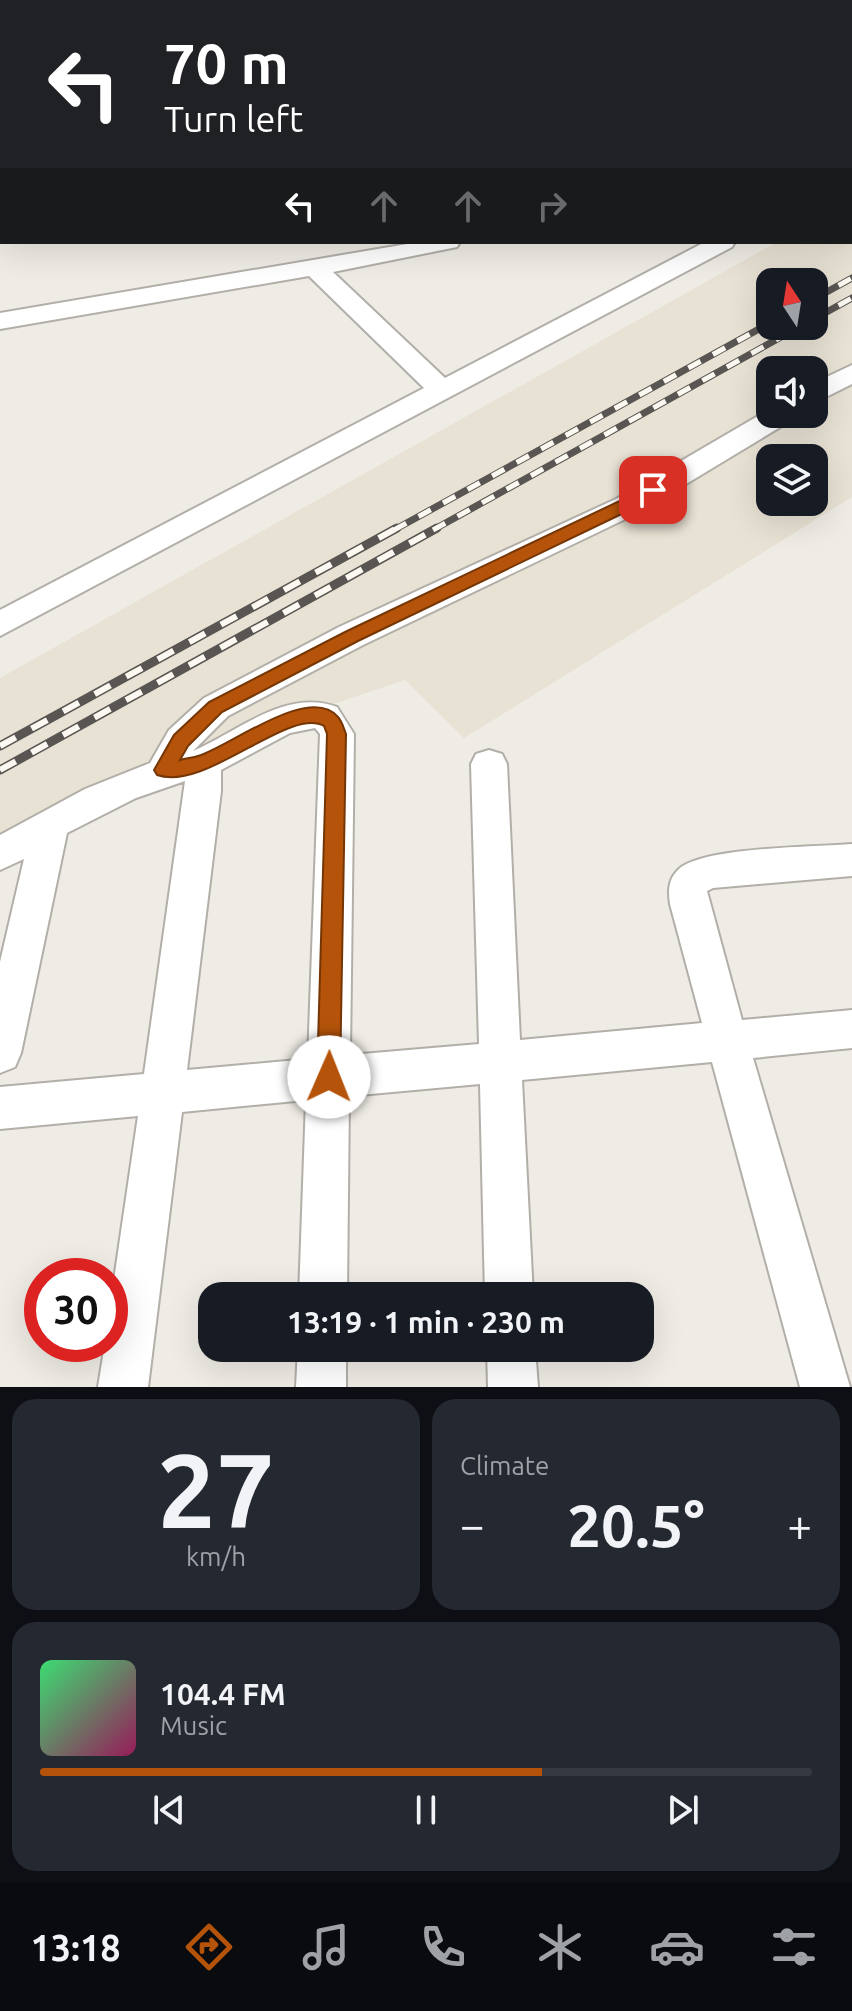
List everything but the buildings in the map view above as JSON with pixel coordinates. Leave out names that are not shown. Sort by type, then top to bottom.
[{"type":"street","points":[[0,321],[440,244]]},
{"type":"street","points":[[0,624],[719,244]]},
{"type":"street","points":[[313,266],[443,391]]},
{"type":"street","points":[[828,387],[852,373]]},
{"type":"street","points":[[123,1387],[203,791],[183,766],[181,740],[216,707],[351,636],[627,506],[758,428]]},
{"type":"street","points":[[0,854],[107,792],[183,766],[288,720],[309,714],[331,721],[337,734],[323,1282]]},
{"type":"street","points":[[489,764],[508,1282]]},
{"type":"street","points":[[0,1053],[50,825]]},
{"type":"street","points":[[825,1387],[726,1041],[687,887],[694,879],[708,872],[852,860]]},
{"type":"street","points":[[0,1108],[852,1029]]},
{"type":"street","points":[[321,1387],[322,1362]]},
{"type":"street","points":[[512,1362],[513,1387]]},
{"type":"shaded area","points":[[773,244],[852,244],[852,497],[828,512],[828,444],[756,444],[756,516],[821,516],[464,738],[405,680],[95,784],[0,840],[0,678]]},
{"type":"railway","points":[[828,291],[852,278]]},
{"type":"railway","points":[[828,311],[852,298]]},
{"type":"railway","points":[[394,530],[756,331]]},
{"type":"railway","points":[[433,530],[776,340]]},
{"type":"railway","points":[[0,746],[397,528]]},
{"type":"railway","points":[[0,770],[437,528]]},
{"type":"route","points":[[329,1077],[337,734],[331,721],[309,714],[288,720],[203,763],[164,770],[181,740],[216,707],[351,636],[627,506],[653,490]]}]
